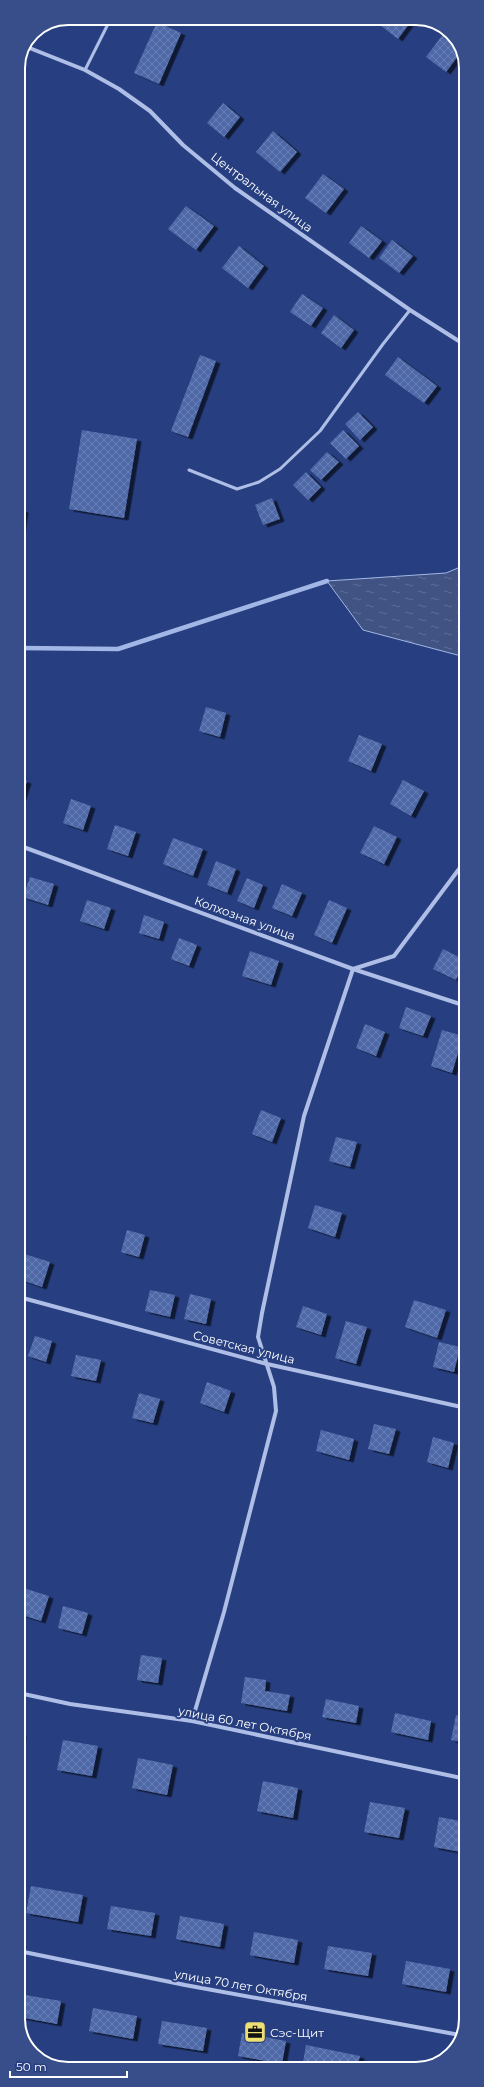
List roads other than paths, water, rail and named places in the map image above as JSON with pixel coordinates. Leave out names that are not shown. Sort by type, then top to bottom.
[{"type":"street","name":"Центральная улица","points":[[30,48],[85,70],[119,89],[150,111],[183,145],[235,188],[410,310],[459,342]]},
{"type":"street","name":"Колхозная улица","points":[[25,847],[353,969],[459,1004]]},
{"type":"street","points":[[192,1721],[224,1612],[276,1411],[274,1387],[258,1337],[304,1116],[353,969],[394,956],[459,870]]},
{"type":"street","name":"Советская улица","points":[[25,1299],[267,1364],[459,1406]]},
{"type":"street","name":"улица 60 лет Октября","points":[[25,1694],[70,1704],[192,1721],[459,1778]]},
{"type":"street","name":"улица 70 лет Октября","points":[[25,1952],[185,1985],[456,2034]]},
{"type":"lane","points":[[85,70],[108,25]]},
{"type":"lane","points":[[189,470],[237,489],[259,482],[280,469],[320,431],[383,344],[410,310]]},
{"type":"water","points":[[459,568],[459,655],[363,630],[327,581],[446,573]]},
{"type":"waterway","points":[[25,648],[118,649],[327,581]]},
{"type":"place","name":"Сэс-Щит","points":[[255,2032]]}]
